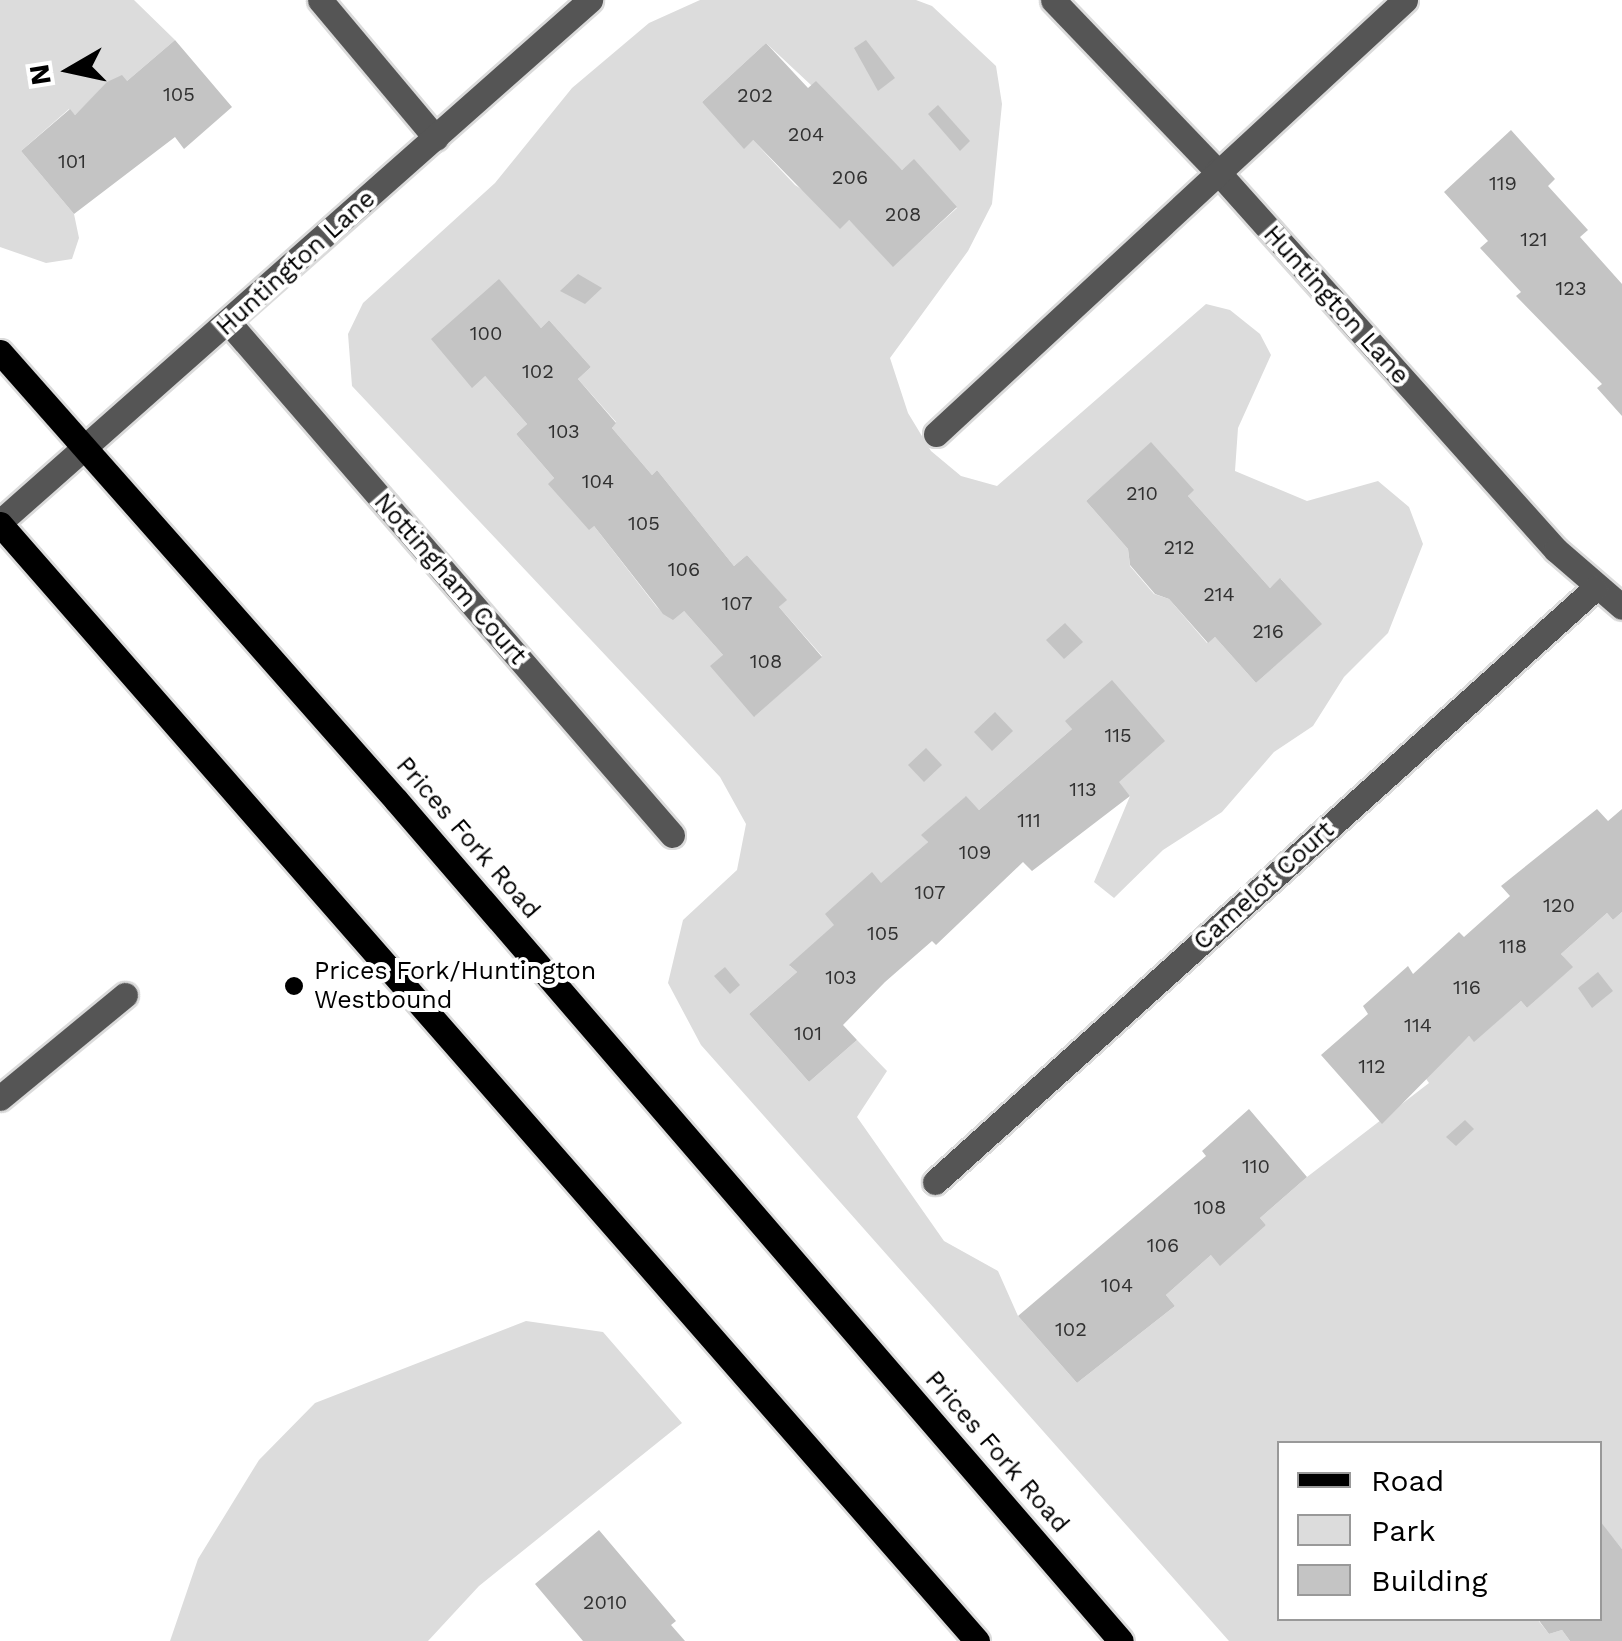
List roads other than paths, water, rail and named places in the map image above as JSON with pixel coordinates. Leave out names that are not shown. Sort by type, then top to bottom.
[{"type":"main road","name":"Prices Fork Road","points":[[0,352],[1121,1641]]},
{"type":"main road","points":[[0,523],[977,1641]]},
{"type":"street","points":[[320,0],[436,138]]},
{"type":"street","name":"Huntington Lane","points":[[0,523],[590,0]]},
{"type":"street","name":"Huntington Lane","points":[[1053,0],[1217,171],[1594,589],[1622,607]]},
{"type":"street","points":[[936,434],[1405,0]]},
{"type":"street","name":"Nottingham Court","points":[[228,323],[672,835]]},
{"type":"street","name":"Camelot Court","points":[[936,1182],[1594,589]]},
{"type":"street","points":[[0,1098],[125,995]]},
{"type":"place","name":"Prices Fork/Huntington Westbound","points":[[294,986]]}]
